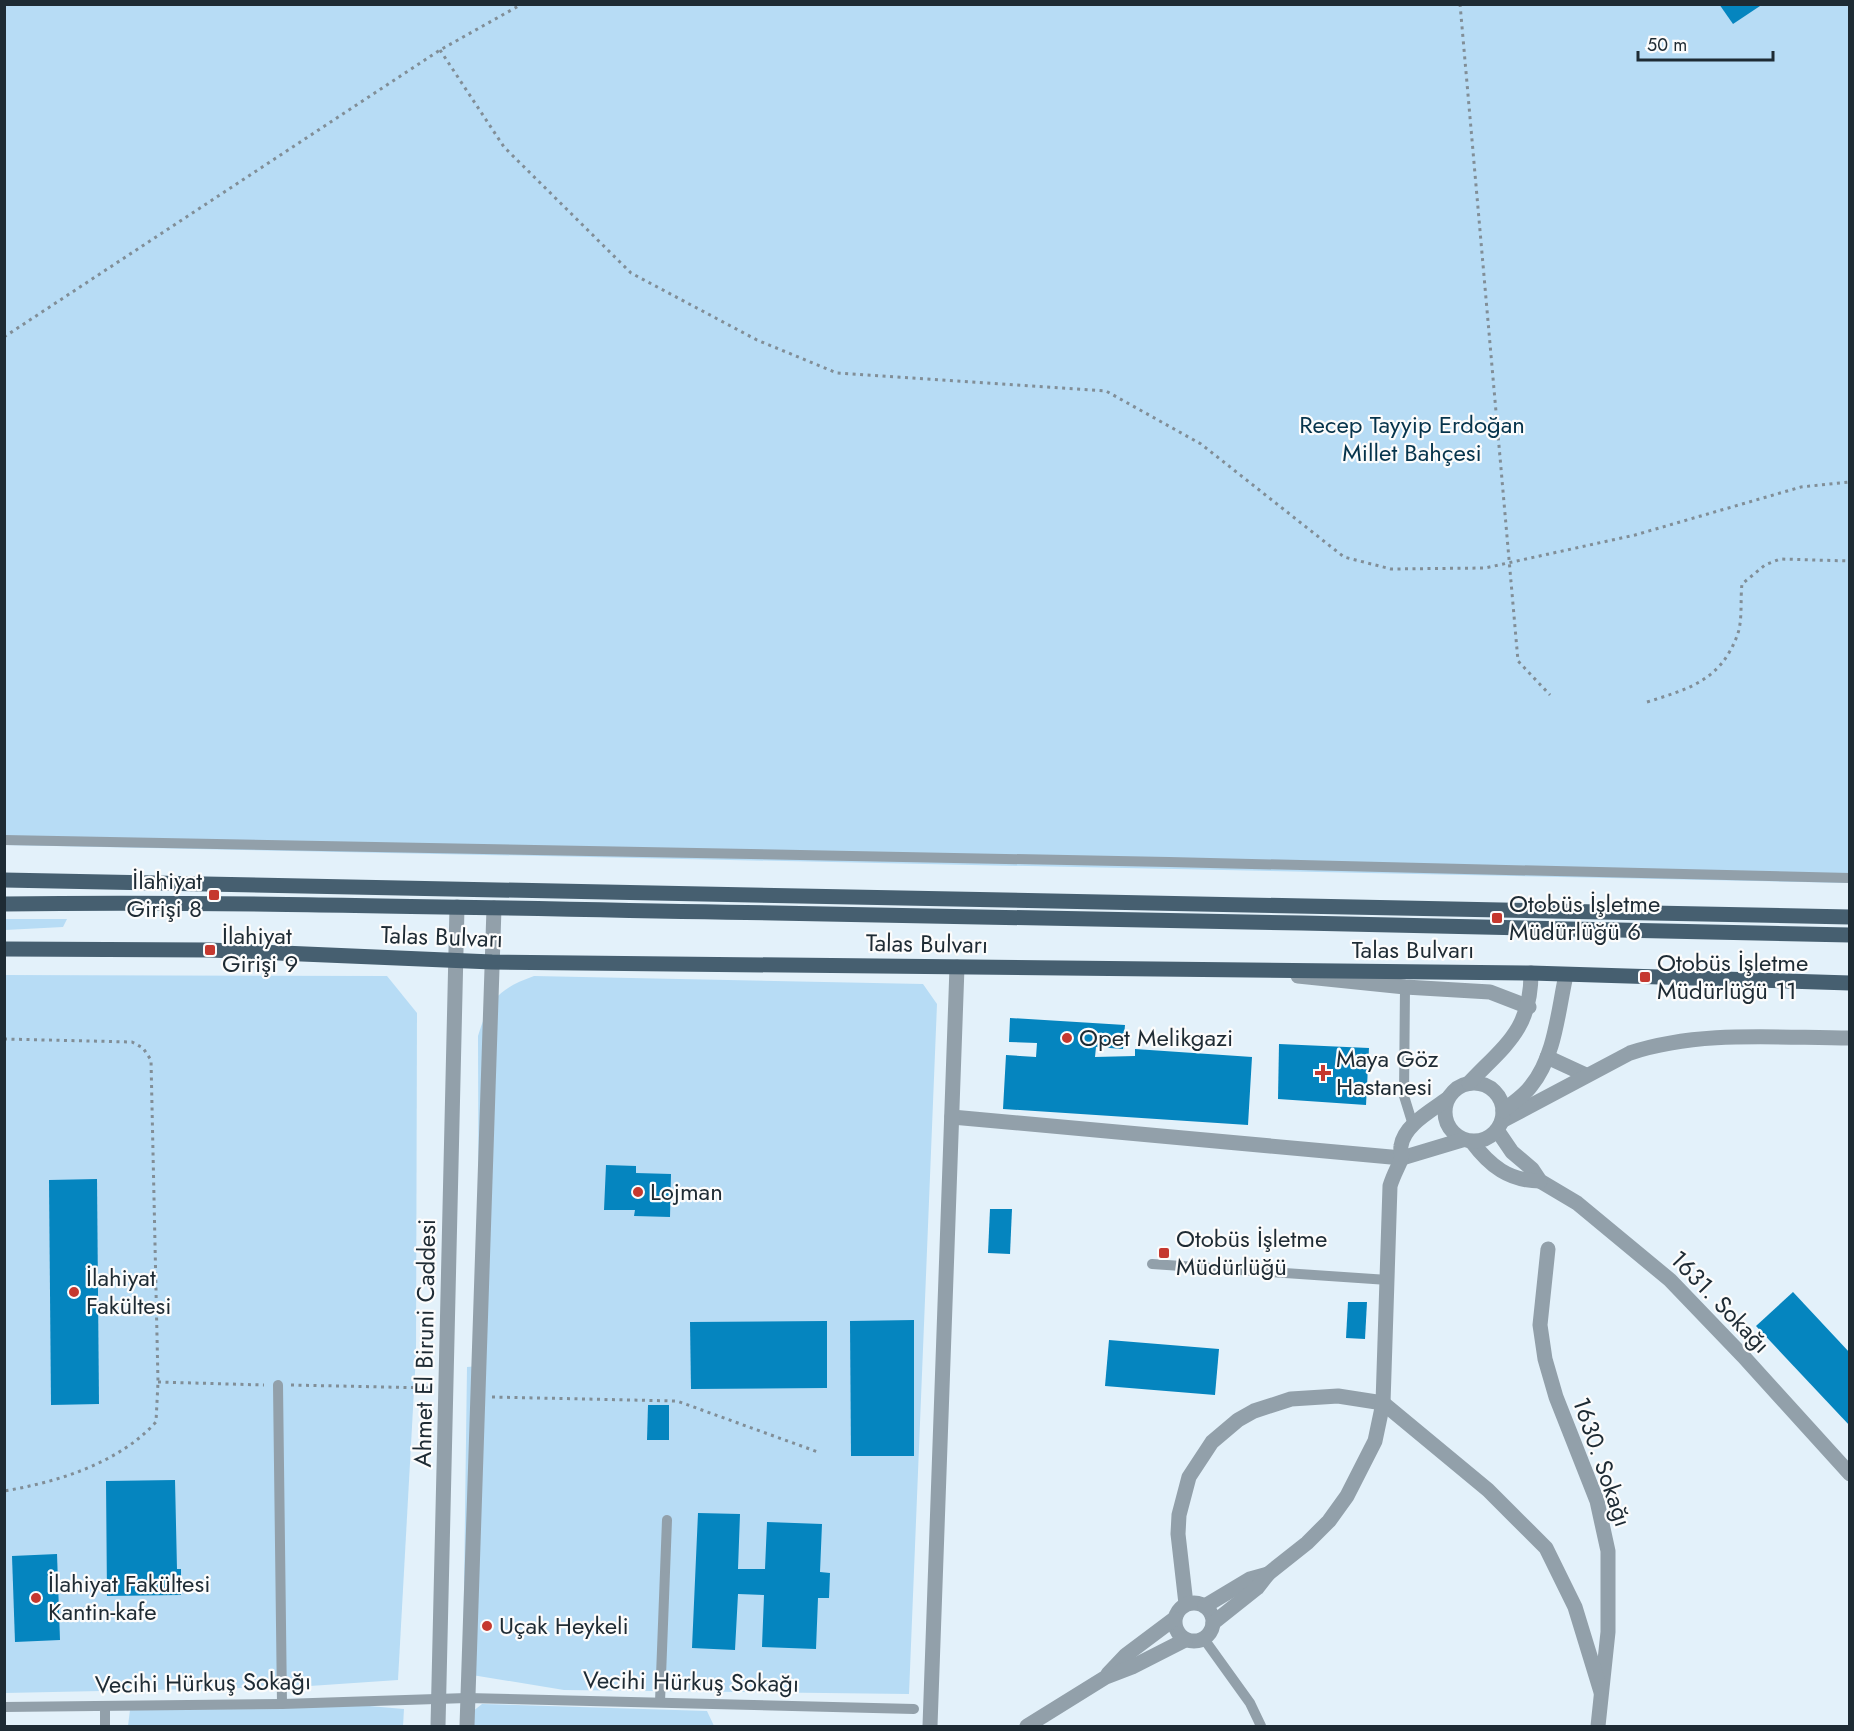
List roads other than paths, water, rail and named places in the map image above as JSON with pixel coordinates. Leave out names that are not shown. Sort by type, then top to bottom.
[{"type":"main road","points":[[4,880],[1850,917]]},
{"type":"main road","name":"Talas Bulvarı","points":[[4,904],[124,903],[494,908],[1850,935]]},
{"type":"main road","name":"Talas Bulvarı","points":[[4,949],[210,950],[492,962],[1531,973],[1850,983]]},
{"type":"street","name":"Ahmet El Biruni Caddesi","points":[[438,1726],[457,908]]},
{"type":"street","points":[[466,1726],[494,908]]},
{"type":"street","points":[[930,1726],[957,967]]},
{"type":"street","points":[[1250,971],[1405,987],[1490,992],[1529,1007]]},
{"type":"street","points":[[1213,1623],[1257,1588],[1268,1574],[1307,1543],[1347,1496],[1375,1441],[1383,1403],[1390,1186],[1393,1173],[1402,1158],[1401,1146],[1413,1125],[1453,1092],[1469,1083],[1514,1036],[1529,1007],[1531,973]]},
{"type":"street","points":[[952,1117],[1402,1158],[1490,1137],[1531,1087],[1547,1057],[1566,975]]},
{"type":"street","points":[[1501,1121],[1630,1053],[1676,1041],[1850,1038]]},
{"type":"street","points":[[1547,1057],[1586,1075]]},
{"type":"street","points":[[1469,1083],[1488,1086],[1496,1093],[1501,1121]]},
{"type":"street","points":[[1447,1099],[1445,1118],[1448,1127],[1467,1141]]},
{"type":"street","name":"1631. Sokağı","points":[[1501,1121],[1512,1152],[1532,1169],[1540,1181],[1577,1203],[1670,1280],[1743,1356],[1850,1474]]},
{"type":"street","name":"1631. Sokağı","points":[[1467,1141],[1499,1170],[1522,1181],[1540,1181]]},
{"type":"street","name":"1630. Sokağı","points":[[1548,1249],[1540,1325],[1545,1359],[1556,1397],[1597,1501],[1608,1551],[1610,1601],[1598,1726]]},
{"type":"street","points":[[1106,1677],[1126,1655],[1174,1619],[1186,1604],[1178,1534],[1179,1515],[1190,1477],[1212,1443],[1238,1420],[1254,1411],[1291,1399],[1338,1396],[1383,1403],[1488,1490],[1546,1548],[1575,1607],[1601,1692]]},
{"type":"street","points":[[1204,1606],[1250,1579],[1268,1574]]},
{"type":"street","points":[[442,1582],[445,1590],[455,1598],[461,1596],[470,1584]]},
{"type":"street","points":[[1027,1726],[1106,1677],[1132,1667],[1185,1640],[1204,1639],[1212,1629],[1213,1623],[1209,1610],[1204,1606],[1186,1604]]},
{"type":"street","points":[[1174,1619],[1176,1631],[1185,1640]]},
{"type":"lane","points":[[4,840],[1169,862],[1850,878]]},
{"type":"lane","points":[[1405,987],[1404,1096],[1413,1125]]},
{"type":"lane","points":[[1152,1264],[1388,1280]]},
{"type":"lane","points":[[278,1385],[282,1704]]},
{"type":"lane","points":[[660,1702],[667,1520]]},
{"type":"lane","points":[[1204,1639],[1250,1703],[1261,1726]]},
{"type":"lane","name":"Vecihi Hürkuş Sokağı","points":[[4,1707],[282,1704],[467,1698],[914,1709]]},
{"type":"lane","points":[[105,1706],[105,1726]]},
{"type":"place","name":"İlahiyat Girişi 8","points":[[214,895]]},
{"type":"place","name":"Otobüs İşletme Müdürlüğü 6","points":[[1497,918]]},
{"type":"place","name":"İlahiyat Girişi 9","points":[[210,950]]},
{"type":"place","name":"Otobüs İşletme Müdürlüğü 11","points":[[1645,977]]},
{"type":"place","name":"Opet Melikgazi","points":[[1067,1038]]},
{"type":"place","name":"Maya Göz Hastanesi","points":[[1323,1073]]},
{"type":"place","name":"Lojman","points":[[638,1192]]},
{"type":"place","name":"Otobüs İşletme Müdürlüğü","points":[[1164,1253]]},
{"type":"place","name":"İlahiyat Fakültesi","points":[[74,1292]]},
{"type":"place","name":"İlahiyat Fakültesi Kantin-kafe","points":[[36,1598]]},
{"type":"place","name":"Uçak Heykeli","points":[[487,1626]]},
{"type":"park label","name":"Recep Tayyip Erdoğan Millet Bahçesi","points":[[1412,439]]}]
